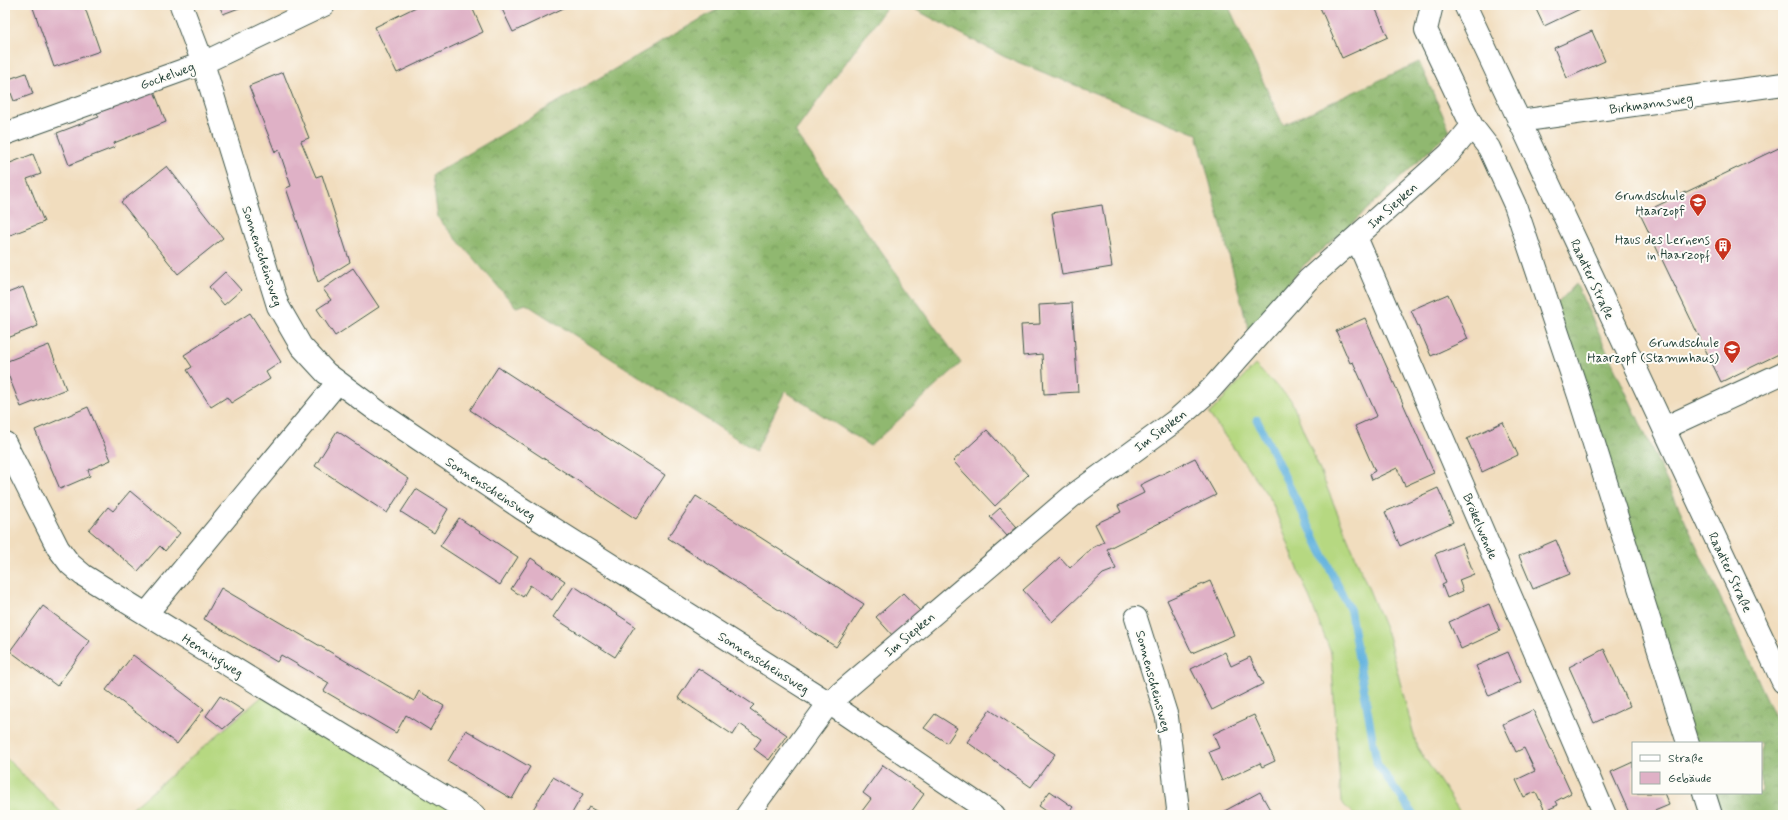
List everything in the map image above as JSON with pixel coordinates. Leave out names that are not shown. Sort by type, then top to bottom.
[{"type":"street","name":"Sonnenscheinsweg","points":[[181,5],[203,63],[278,306],[301,346],[326,373],[380,414],[521,508],[829,703],[994,815]]},
{"type":"street","name":"Gockelweg","points":[[5,134],[203,63],[324,5]]},
{"type":"street","points":[[1432,5],[1426,30],[1472,126],[1489,148],[1516,205],[1579,396],[1688,742]]},
{"type":"street","name":"Raadter Straße","points":[[1465,5],[1783,682]]},
{"type":"street","name":"Birkmannsweg","points":[[1520,121],[1783,84]]},
{"type":"street","name":"Im Siepken","points":[[747,815],[829,703],[1071,496],[1174,420],[1210,390],[1308,280],[1449,154],[1472,126]]},
{"type":"street","name":"Brökelwende","points":[[1356,237],[1605,815]]},
{"type":"street","points":[[1664,428],[1783,373]]},
{"type":"street","points":[[147,614],[338,382]]},
{"type":"street","name":"Henningweg","points":[[5,443],[58,548],[70,564],[83,574],[272,692],[474,815]]},
{"type":"street","name":"Sonnenscheinsweg","points":[[1136,618],[1167,717],[1178,809],[1177,815]]},
{"type":"street","points":[[1704,794],[1711,815]]},
{"type":"green space","points":[[725,5],[888,5],[795,132],[961,363],[870,446],[785,391],[756,451],[526,304],[516,307],[438,218],[432,175]]},
{"type":"green space","points":[[907,5],[1228,5],[1283,125],[1419,62],[1450,131],[1358,218],[1304,265],[1249,331],[1197,134],[1005,57]]},
{"type":"green space","points":[[1576,284],[1783,734],[1783,815],[1719,815],[1712,794],[1762,794],[1762,742],[1695,742],[1556,305]]},
{"type":"green space","points":[[1255,365],[1291,400],[1388,636],[1417,747],[1462,815],[1354,815],[1341,802],[1331,653],[1271,500],[1209,414]]},
{"type":"green space","points":[[266,693],[474,815],[125,815]]},
{"type":"green space","points":[[5,757],[64,815],[5,815]]},
{"type":"building","points":[[32,5],[84,5],[100,51],[54,67]]},
{"type":"building","points":[[219,5],[247,5],[223,14]]},
{"type":"building","points":[[420,5],[471,5],[483,32],[397,73],[375,27]]},
{"type":"building","points":[[500,5],[570,5],[513,32]]},
{"type":"building","points":[[1319,5],[1374,5],[1388,37],[1342,58]]},
{"type":"building","points":[[1534,5],[1578,5],[1580,9],[1544,26]]},
{"type":"building","points":[[1592,31],[1605,61],[1567,78],[1554,48]]},
{"type":"building","points":[[283,72],[309,138],[301,141],[316,177],[322,175],[350,262],[318,282],[286,188],[291,186],[279,150],[275,152],[249,86]]},
{"type":"building","points":[[26,73],[33,94],[14,101],[6,80]]},
{"type":"building","points":[[154,91],[166,122],[114,143],[115,147],[69,165],[57,133],[99,117],[97,113]]},
{"type":"building","name":"Haus des Lernens in Haarzopf","points":[[1783,146],[1783,352],[1721,382],[1640,214]]},
{"type":"building","points":[[33,154],[41,174],[27,179],[44,222],[5,237],[5,165]]},
{"type":"building","points":[[167,166],[223,238],[178,274],[121,202]]},
{"type":"building","points":[[1102,205],[1112,267],[1062,275],[1052,213]]},
{"type":"building","points":[[353,268],[379,307],[335,336],[317,309],[331,300],[323,289]]},
{"type":"building","points":[[225,272],[241,290],[224,305],[209,287]]},
{"type":"building","points":[[23,287],[38,326],[5,339],[5,294]]},
{"type":"building","points":[[1448,294],[1468,339],[1431,356],[1411,310]]},
{"type":"building","points":[[1072,303],[1078,392],[1044,394],[1042,354],[1023,356],[1021,325],[1040,324],[1039,305]]},
{"type":"building","points":[[250,313],[281,362],[266,372],[270,379],[231,403],[227,397],[211,407],[187,370],[192,367],[184,355]]},
{"type":"building","points":[[1365,318],[1434,473],[1405,486],[1397,468],[1372,480],[1370,474],[1375,471],[1355,426],[1377,416],[1353,362],[1350,363],[1336,331]]},
{"type":"building","points":[[49,345],[66,389],[21,407],[5,367],[5,362]]},
{"type":"building","points":[[498,367],[665,475],[636,519],[470,410]]},
{"type":"building","points":[[88,407],[111,460],[88,470],[90,476],[60,489],[35,430]]},
{"type":"building","points":[[1503,422],[1518,455],[1482,472],[1467,439]]},
{"type":"building","points":[[987,430],[1028,475],[995,506],[953,461]]},
{"type":"building","points":[[337,431],[409,479],[387,513],[315,466]]},
{"type":"building","points":[[1195,458],[1216,495],[1107,549],[1116,569],[1103,574],[1052,622],[1023,590],[1060,557],[1070,568],[1092,548],[1104,542],[1095,524],[1121,512],[1118,506],[1144,493],[1140,485]]},
{"type":"building","points":[[1438,488],[1453,522],[1400,546],[1385,512]]},
{"type":"building","points":[[416,489],[448,509],[434,533],[401,512]]},
{"type":"building","points":[[130,491],[180,533],[165,551],[160,546],[138,571],[89,530],[108,507],[113,511]]},
{"type":"building","points":[[696,496],[864,604],[836,647],[668,538]]},
{"type":"building","points":[[1000,508],[1017,527],[1007,536],[990,517]]},
{"type":"building","points":[[459,518],[518,557],[500,585],[440,546]]},
{"type":"building","points":[[1556,540],[1570,574],[1533,589],[1519,556]]},
{"type":"building","points":[[1462,543],[1474,574],[1459,580],[1463,591],[1447,598],[1442,585],[1446,583],[1435,554]]},
{"type":"building","points":[[531,558],[565,581],[552,600],[530,585],[523,597],[511,589]]},
{"type":"building","points":[[1210,581],[1234,635],[1192,653],[1167,600]]},
{"type":"building","points":[[574,586],[635,626],[615,657],[553,617]]},
{"type":"building","points":[[221,588],[414,701],[419,691],[444,706],[430,730],[406,715],[396,733],[324,691],[329,683],[281,655],[277,662],[204,619]]},
{"type":"building","points":[[903,593],[920,611],[893,636],[876,617]]},
{"type":"building","points":[[1489,604],[1500,631],[1461,649],[1449,622]]},
{"type":"building","points":[[43,606],[90,641],[57,686],[10,651]]},
{"type":"building","points":[[1604,649],[1630,706],[1594,723],[1569,667]]},
{"type":"building","points":[[1225,652],[1231,666],[1250,657],[1263,684],[1212,710],[1191,669]]},
{"type":"building","points":[[1508,652],[1521,682],[1489,696],[1476,666]]},
{"type":"building","points":[[133,655],[204,709],[177,744],[106,690]]},
{"type":"building","points":[[698,668],[754,705],[750,709],[787,735],[769,760],[754,749],[761,739],[740,724],[733,735],[678,698]]},
{"type":"building","points":[[220,696],[244,711],[223,729],[206,716]]},
{"type":"building","points":[[990,710],[1055,754],[1031,787],[967,742]]},
{"type":"building","points":[[1533,710],[1571,793],[1556,801],[1558,805],[1545,811],[1536,792],[1524,797],[1516,780],[1535,771],[1524,748],[1516,752],[1503,724]]},
{"type":"building","points":[[935,714],[957,728],[947,743],[924,728]]},
{"type":"building","points":[[1254,715],[1275,761],[1262,767],[1260,763],[1222,781],[1209,752],[1219,748],[1213,734]]},
{"type":"building","points":[[466,730],[530,767],[512,799],[448,761]]},
{"type":"building","points":[[1632,762],[1632,794],[1664,794],[1669,805],[1645,815],[1630,815],[1611,772]]},
{"type":"building","points":[[883,765],[924,794],[909,815],[859,815],[871,799],[863,793]]},
{"type":"building","points":[[553,777],[583,794],[571,815],[539,815],[532,811]]},
{"type":"building","points":[[1050,791],[1073,807],[1067,815],[1052,815],[1039,806]]},
{"type":"building","points":[[1260,792],[1273,815],[1217,815]]},
{"type":"building","points":[[589,807],[603,815],[584,815]]},
{"type":"waterway","points":[[1257,420],[1350,610],[1377,764],[1414,815]]},
{"type":"place","name":"Grundschule Haarzopf","points":[[1698,217]]},
{"type":"place","name":"Haus des Lernens in Haarzopf","points":[[1723,261]]},
{"type":"place","name":"Grundschule Haarzopf (Stammhaus)","points":[[1732,364]]}]
